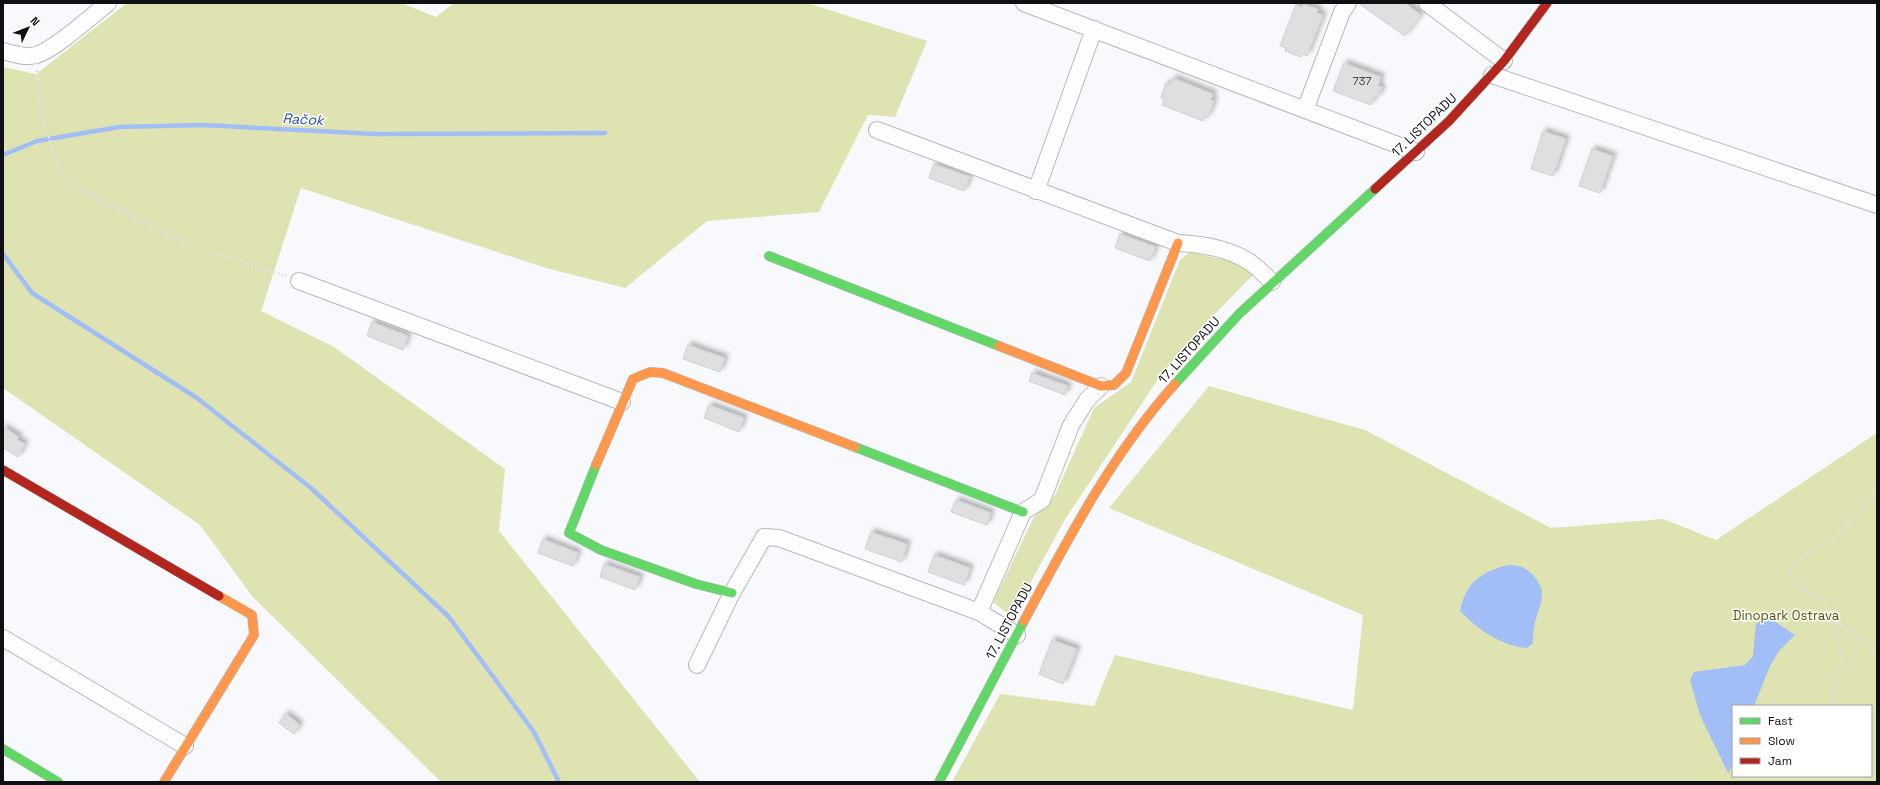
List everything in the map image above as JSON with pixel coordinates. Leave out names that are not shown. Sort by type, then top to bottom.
[{"type":"street","points":[[3,52],[36,56],[49,49],[108,3]]},
{"type":"street","points":[[1024,3],[1416,152]]},
{"type":"street","points":[[1305,110],[1342,12],[1348,3]]},
{"type":"street","points":[[1426,3],[1504,61]]},
{"type":"street","name":"17. LISTOPADU","points":[[939,782],[1077,522],[1143,424],[1197,359],[1239,314],[1272,282],[1449,121],[1504,61],[1547,3]]},
{"type":"street","points":[[1036,191],[1094,29]]},
{"type":"street","points":[[1492,75],[1877,205]]},
{"type":"street","points":[[877,130],[1036,191],[1178,243],[1204,245],[1232,254],[1250,262],[1272,282]]},
{"type":"street","points":[[769,256],[1101,386],[1114,386],[1126,373],[1178,243]]},
{"type":"street","points":[[299,281],[622,402]]},
{"type":"street","points":[[732,593],[714,591],[577,539],[569,533],[622,402],[633,379],[650,372],[663,373],[1023,512]]},
{"type":"street","points":[[979,612],[1023,512],[1042,500],[1071,425],[1087,400],[1101,386]]},
{"type":"street","points":[[3,470],[252,615],[254,635],[164,782]]},
{"type":"street","points":[[697,665],[732,593],[764,537],[779,538],[979,612],[1017,635]]},
{"type":"street","points":[[3,638],[185,746]]},
{"type":"street","points":[[3,750],[58,782]]},
{"type":"path","points":[[36,56],[41,117],[66,182],[192,246],[299,281]]},
{"type":"path","points":[[1877,485],[1851,524],[1838,535],[1797,562],[1790,571],[1790,576],[1793,581],[1820,599],[1827,606],[1837,622],[1877,651]]},
{"type":"path","points":[[1830,705],[1831,694],[1841,663],[1837,622]]},
{"type":"path","points":[[1773,697],[1777,705]]},
{"type":"green space","points":[[127,3],[401,3],[436,17],[454,3],[807,3],[927,41],[895,117],[868,115],[819,212],[707,221],[625,288],[546,268],[301,188],[261,311],[334,347],[505,469],[499,531],[700,782],[441,782],[252,596],[200,525],[3,388],[3,67],[36,74]]},
{"type":"green space","points":[[1190,252],[1242,264],[1254,274],[1201,328],[1160,376],[1064,521],[1012,617],[993,602],[1034,517],[1055,495],[1094,408],[1131,382],[1180,260]]},
{"type":"green space","name":"Dinopark Ostrava","points":[[1209,386],[1365,430],[1551,528],[1663,519],[1716,540],[1877,433],[1877,782],[952,782],[1000,694],[1094,706],[1115,655],[1353,710],[1363,615],[1109,508]]},
{"type":"water","points":[[1508,565],[1519,566],[1527,570],[1533,575],[1541,589],[1542,595],[1534,628],[1533,643],[1527,648],[1518,647],[1490,636],[1460,611],[1466,593],[1476,580],[1490,571]]},
{"type":"water","points":[[1763,619],[1774,621],[1795,635],[1779,651],[1770,666],[1754,705],[1732,705],[1732,765],[1729,773],[1700,715],[1690,680],[1694,672],[1745,665],[1753,656],[1756,624]]},
{"type":"building","points":[[1358,3],[1405,3],[1421,15],[1405,36]]},
{"type":"building","points":[[1303,4],[1318,9],[1317,13],[1323,15],[1307,56],[1302,54],[1301,57],[1285,51],[1286,48],[1280,46],[1296,5],[1302,7]]},
{"type":"building","points":[[1344,63],[1381,77],[1378,86],[1382,87],[1378,98],[1374,96],[1371,105],[1333,91]]},
{"type":"building","points":[[1173,78],[1213,94],[1211,100],[1214,101],[1208,117],[1205,116],[1203,121],[1162,105],[1164,99],[1161,98],[1166,83],[1170,85]]},
{"type":"building","points":[[1543,131],[1566,139],[1553,176],[1531,169]]},
{"type":"building","points":[[1592,149],[1613,156],[1600,193],[1579,186]]},
{"type":"building","points":[[934,164],[970,177],[964,191],[929,178]]},
{"type":"building","points":[[1120,234],[1156,247],[1150,261],[1115,248]]},
{"type":"building","points":[[372,322],[408,336],[403,350],[367,336]]},
{"type":"building","points":[[688,345],[725,358],[720,372],[683,359]]},
{"type":"building","points":[[1032,373],[1068,386],[1065,395],[1029,381]]},
{"type":"building","points":[[709,405],[744,418],[739,432],[704,418]]},
{"type":"building","points":[[3,427],[19,437],[17,440],[25,444],[18,457],[3,448]]},
{"type":"building","points":[[956,500],[991,513],[987,525],[951,512]]},
{"type":"building","points":[[871,532],[907,544],[902,562],[865,549]]},
{"type":"building","points":[[543,539],[578,553],[573,566],[538,553]]},
{"type":"building","points":[[934,555],[970,568],[964,585],[928,572]]},
{"type":"building","points":[[604,564],[640,577],[635,590],[600,577]]},
{"type":"building","points":[[1052,640],[1077,649],[1063,684],[1039,674]]},
{"type":"building","points":[[286,714],[300,725],[294,734],[279,723]]},
{"type":"waterway","name":"Račok","points":[[3,155],[37,141],[119,127],[203,125],[375,134],[605,133]]},
{"type":"waterway","points":[[3,254],[32,293],[197,398],[311,488],[449,617],[534,732],[559,782]]},
{"type":"traffic: fast","points":[[1175,384],[1239,314],[1375,189]]},
{"type":"traffic: fast","points":[[769,256],[999,346]]},
{"type":"traffic: fast","points":[[855,447],[1023,512]]},
{"type":"traffic: fast","points":[[596,465],[569,533],[601,550],[696,584],[732,593]]},
{"type":"traffic: fast","points":[[939,782],[1024,621]]},
{"type":"traffic: fast","points":[[3,749],[58,782]]},
{"type":"traffic: slow","points":[[999,346],[1101,386],[1114,385],[1126,373],[1178,243]]},
{"type":"traffic: slow","points":[[596,465],[633,379],[650,372],[663,373],[855,447]]},
{"type":"traffic: slow","points":[[1024,621],[1057,559],[1111,468],[1152,411],[1175,384]]},
{"type":"traffic: slow","points":[[164,782],[254,635],[252,615],[219,596]]},
{"type":"traffic: jam","points":[[1375,189],[1449,121],[1504,61],[1547,3]]},
{"type":"traffic: jam","points":[[3,470],[219,596]]}]
